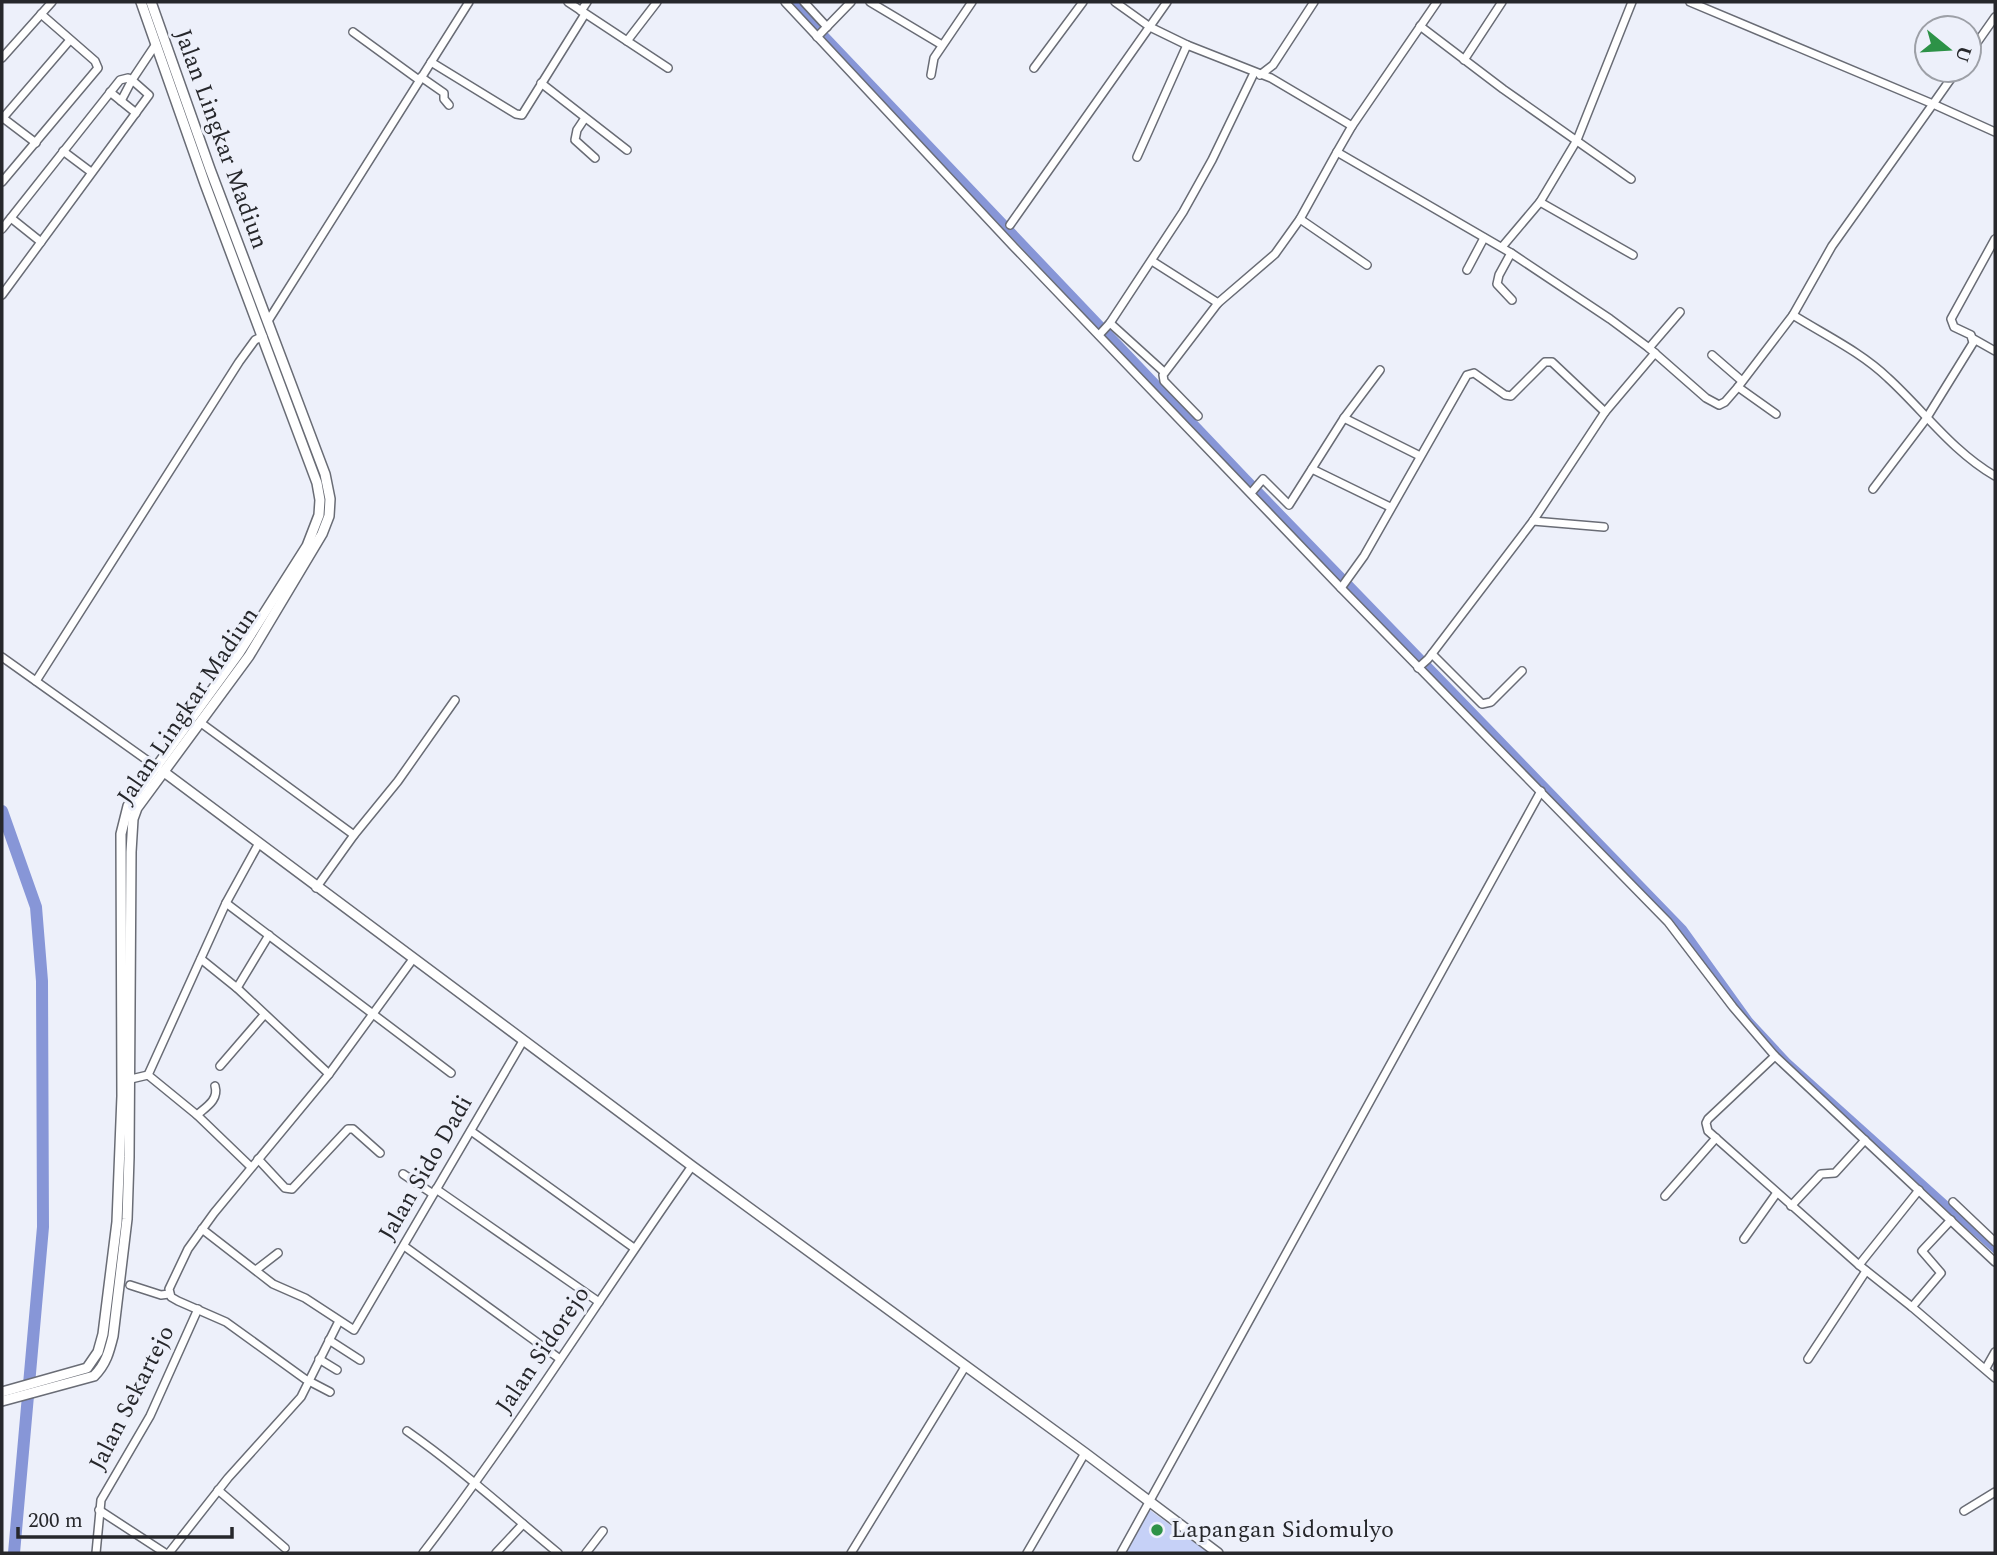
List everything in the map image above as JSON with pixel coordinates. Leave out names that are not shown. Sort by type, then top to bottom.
[{"type":"main road","name":"Jalan Lingkar Madiun","points":[[2,1392],[93,1376],[103,1366],[113,1336],[127,1219],[121,834],[128,806],[201,723],[249,656],[315,548],[329,516],[330,499],[326,474],[268,321],[219,207],[141,2]]},
{"type":"main road","name":"Jalan Lingkar Madiun","points":[[126,1108],[131,1079],[131,832],[137,808],[307,546],[319,514],[320,500],[317,483],[263,336],[151,2]]},
{"type":"main road","points":[[160,769],[413,960],[1218,1553]]},
{"type":"main road","name":"Jalan Lingkar Madiun","points":[[2,1401],[77,1377]]},
{"type":"street","points":[[2,58],[52,2]]},
{"type":"street","points":[[268,321],[469,2]]},
{"type":"street","points":[[568,2],[668,68]]},
{"type":"street","points":[[430,62],[520,116],[587,2]]},
{"type":"street","points":[[627,41],[657,2]]},
{"type":"street","points":[[785,2],[821,32],[1100,334],[1668,922],[1774,1056],[1995,1262]]},
{"type":"street","points":[[804,2],[821,32]]},
{"type":"street","points":[[821,32],[851,2]]},
{"type":"street","points":[[870,2],[942,44]]},
{"type":"street","points":[[931,75],[934,58],[972,2]]},
{"type":"street","points":[[1034,68],[1083,2]]},
{"type":"street","points":[[1115,2],[1150,27],[1187,45],[1271,78],[1352,125]]},
{"type":"street","points":[[1010,225],[1167,2]]},
{"type":"street","points":[[1271,78],[1273,65],[1314,2]]},
{"type":"street","points":[[1198,416],[1164,381],[1164,372],[1218,303],[1275,254],[1300,219],[1352,125],[1437,2]]},
{"type":"street","points":[[1464,60],[1502,2]]},
{"type":"street","points":[[1502,247],[1540,202],[1577,140],[1632,2]]},
{"type":"street","points":[[1690,2],[1995,132]]},
{"type":"street","points":[[2,183],[97,72],[95,61],[41,14]]},
{"type":"street","points":[[1983,34],[1995,17]]},
{"type":"street","points":[[1420,26],[1631,179]]},
{"type":"street","points":[[353,32],[444,93],[444,99],[449,105]]},
{"type":"street","points":[[36,143],[2,118],[70,40]]},
{"type":"street","points":[[121,101],[156,44]]},
{"type":"street","points":[[1138,157],[1187,45]]},
{"type":"street","points":[[1100,334],[1110,325],[1152,261],[1212,160],[1257,74],[1273,65]]},
{"type":"street","points":[[2,229],[120,80],[128,78],[149,94],[2,295]]},
{"type":"street","points":[[541,83],[627,150]]},
{"type":"street","points":[[1337,152],[1511,253],[1652,351],[1715,404],[1725,402],[1793,315],[1832,246],[1947,84]]},
{"type":"street","points":[[110,92],[136,113]]},
{"type":"street","points":[[584,118],[575,140],[595,158]]},
{"type":"street","points":[[63,151],[92,172]]},
{"type":"street","points":[[1540,202],[1633,255]]},
{"type":"street","points":[[11,218],[41,242]]},
{"type":"street","points":[[1300,219],[1367,265]]},
{"type":"street","points":[[1467,270],[1483,238]]},
{"type":"street","points":[[1995,239],[1951,319],[1954,327],[1995,351]]},
{"type":"street","points":[[1511,253],[1497,284],[1512,300]]},
{"type":"street","points":[[1152,261],[1218,303]]},
{"type":"street","points":[[1420,667],[1533,521],[1605,412],[1680,312]]},
{"type":"street","points":[[1793,315],[1866,359],[1888,377],[1926,419],[1971,460],[1995,476]]},
{"type":"street","points":[[1110,325],[1164,372]]},
{"type":"street","points":[[36,681],[239,362],[255,340],[263,336]]},
{"type":"street","points":[[1873,489],[1926,419],[1973,342],[1972,338]]},
{"type":"street","points":[[1712,355],[1740,384],[1776,414]]},
{"type":"street","points":[[1343,587],[1469,373],[1474,373],[1505,395],[1511,396],[1545,362],[1552,362],[1605,412]]},
{"type":"street","points":[[1252,491],[1261,479],[1289,505],[1344,418],[1380,370]]},
{"type":"street","points":[[1344,418],[1420,456]]},
{"type":"street","points":[[1312,469],[1390,507]]},
{"type":"street","points":[[1533,521],[1604,527]]},
{"type":"street","points":[[1430,656],[1482,704],[1490,702],[1522,671]]},
{"type":"street","points":[[2,657],[160,769]]},
{"type":"street","points":[[316,887],[398,781],[455,700]]},
{"type":"street","points":[[201,723],[354,835]]},
{"type":"street","points":[[1121,1553],[1541,791]]},
{"type":"street","points":[[148,1075],[226,903],[259,843]]},
{"type":"street","points":[[226,903],[451,1073]]},
{"type":"street","points":[[237,988],[269,935]]},
{"type":"street","points":[[201,958],[329,1073]]},
{"type":"street","points":[[169,1294],[170,1285],[178,1269],[202,1229],[329,1073],[413,960]]},
{"type":"street","points":[[220,1066],[264,1015]]},
{"type":"street","name":"Jalan Sido Dadi","points":[[339,1321],[352,1331],[523,1041]]},
{"type":"street","points":[[1774,1056],[1708,1119],[1706,1127],[1776,1194],[1995,1378]]},
{"type":"street","points":[[131,1079],[148,1075]]},
{"type":"street","points":[[148,1075],[197,1115],[251,1167]]},
{"type":"street","points":[[197,1115],[214,1099],[217,1094],[215,1086]]},
{"type":"street","points":[[258,1159],[285,1188],[292,1189],[348,1129],[353,1129],[380,1153]]},
{"type":"street","points":[[471,1131],[635,1248]]},
{"type":"street","points":[[1665,1196],[1716,1138]]},
{"type":"street","points":[[1791,1206],[1821,1174],[1835,1173],[1865,1140]]},
{"type":"street","name":"Jalan Sidorejo","points":[[423,1553],[475,1485],[692,1166]]},
{"type":"street","points":[[403,1174],[434,1191],[599,1302]]},
{"type":"street","points":[[1858,1265],[1919,1191]]},
{"type":"street","points":[[1744,1239],[1776,1194]]},
{"type":"street","points":[[1953,1202],[1995,1242]]},
{"type":"street","points":[[1912,1307],[1941,1273],[1922,1251],[1951,1220]]},
{"type":"street","points":[[167,1553],[218,1490],[296,1404],[339,1321],[305,1298],[273,1284],[202,1229]]},
{"type":"street","points":[[404,1246],[560,1359]]},
{"type":"street","points":[[256,1270],[278,1252]]},
{"type":"street","points":[[1808,1359],[1866,1271]]},
{"type":"street","points":[[130,1285],[161,1295],[169,1294],[181,1303],[226,1322],[308,1381],[330,1392]]},
{"type":"street","name":"Jalan Sekartejo","points":[[167,1553],[99,1510],[101,1500],[150,1416],[198,1309]]},
{"type":"street","points":[[329,1340],[360,1360]]},
{"type":"street","points":[[1986,1368],[1995,1352]]},
{"type":"street","points":[[319,1359],[337,1370]]},
{"type":"street","points":[[852,1553],[965,1367]]},
{"type":"street","points":[[407,1431],[447,1459],[558,1553]]},
{"type":"street","points":[[1027,1553],[1085,1453]]},
{"type":"street","points":[[218,1490],[285,1548]]},
{"type":"street","points":[[1964,1511],[1995,1493]]},
{"type":"street","points":[[96,1553],[99,1510]]},
{"type":"street","points":[[496,1553],[523,1524]]},
{"type":"street","points":[[586,1553],[603,1531]]},
{"type":"shaded area","name":"Lapangan Sidomulyo","points":[[1147,1508],[1209,1553],[1123,1553]]},
{"type":"waterway","points":[[793,2],[1246,478],[1683,929],[1749,1021],[1787,1062],[1995,1249]]},
{"type":"waterway","points":[[2,811],[36,907],[42,981],[43,1227],[14,1553]]},
{"type":"place","name":"Lapangan Sidomulyo","points":[[1157,1530]]}]
